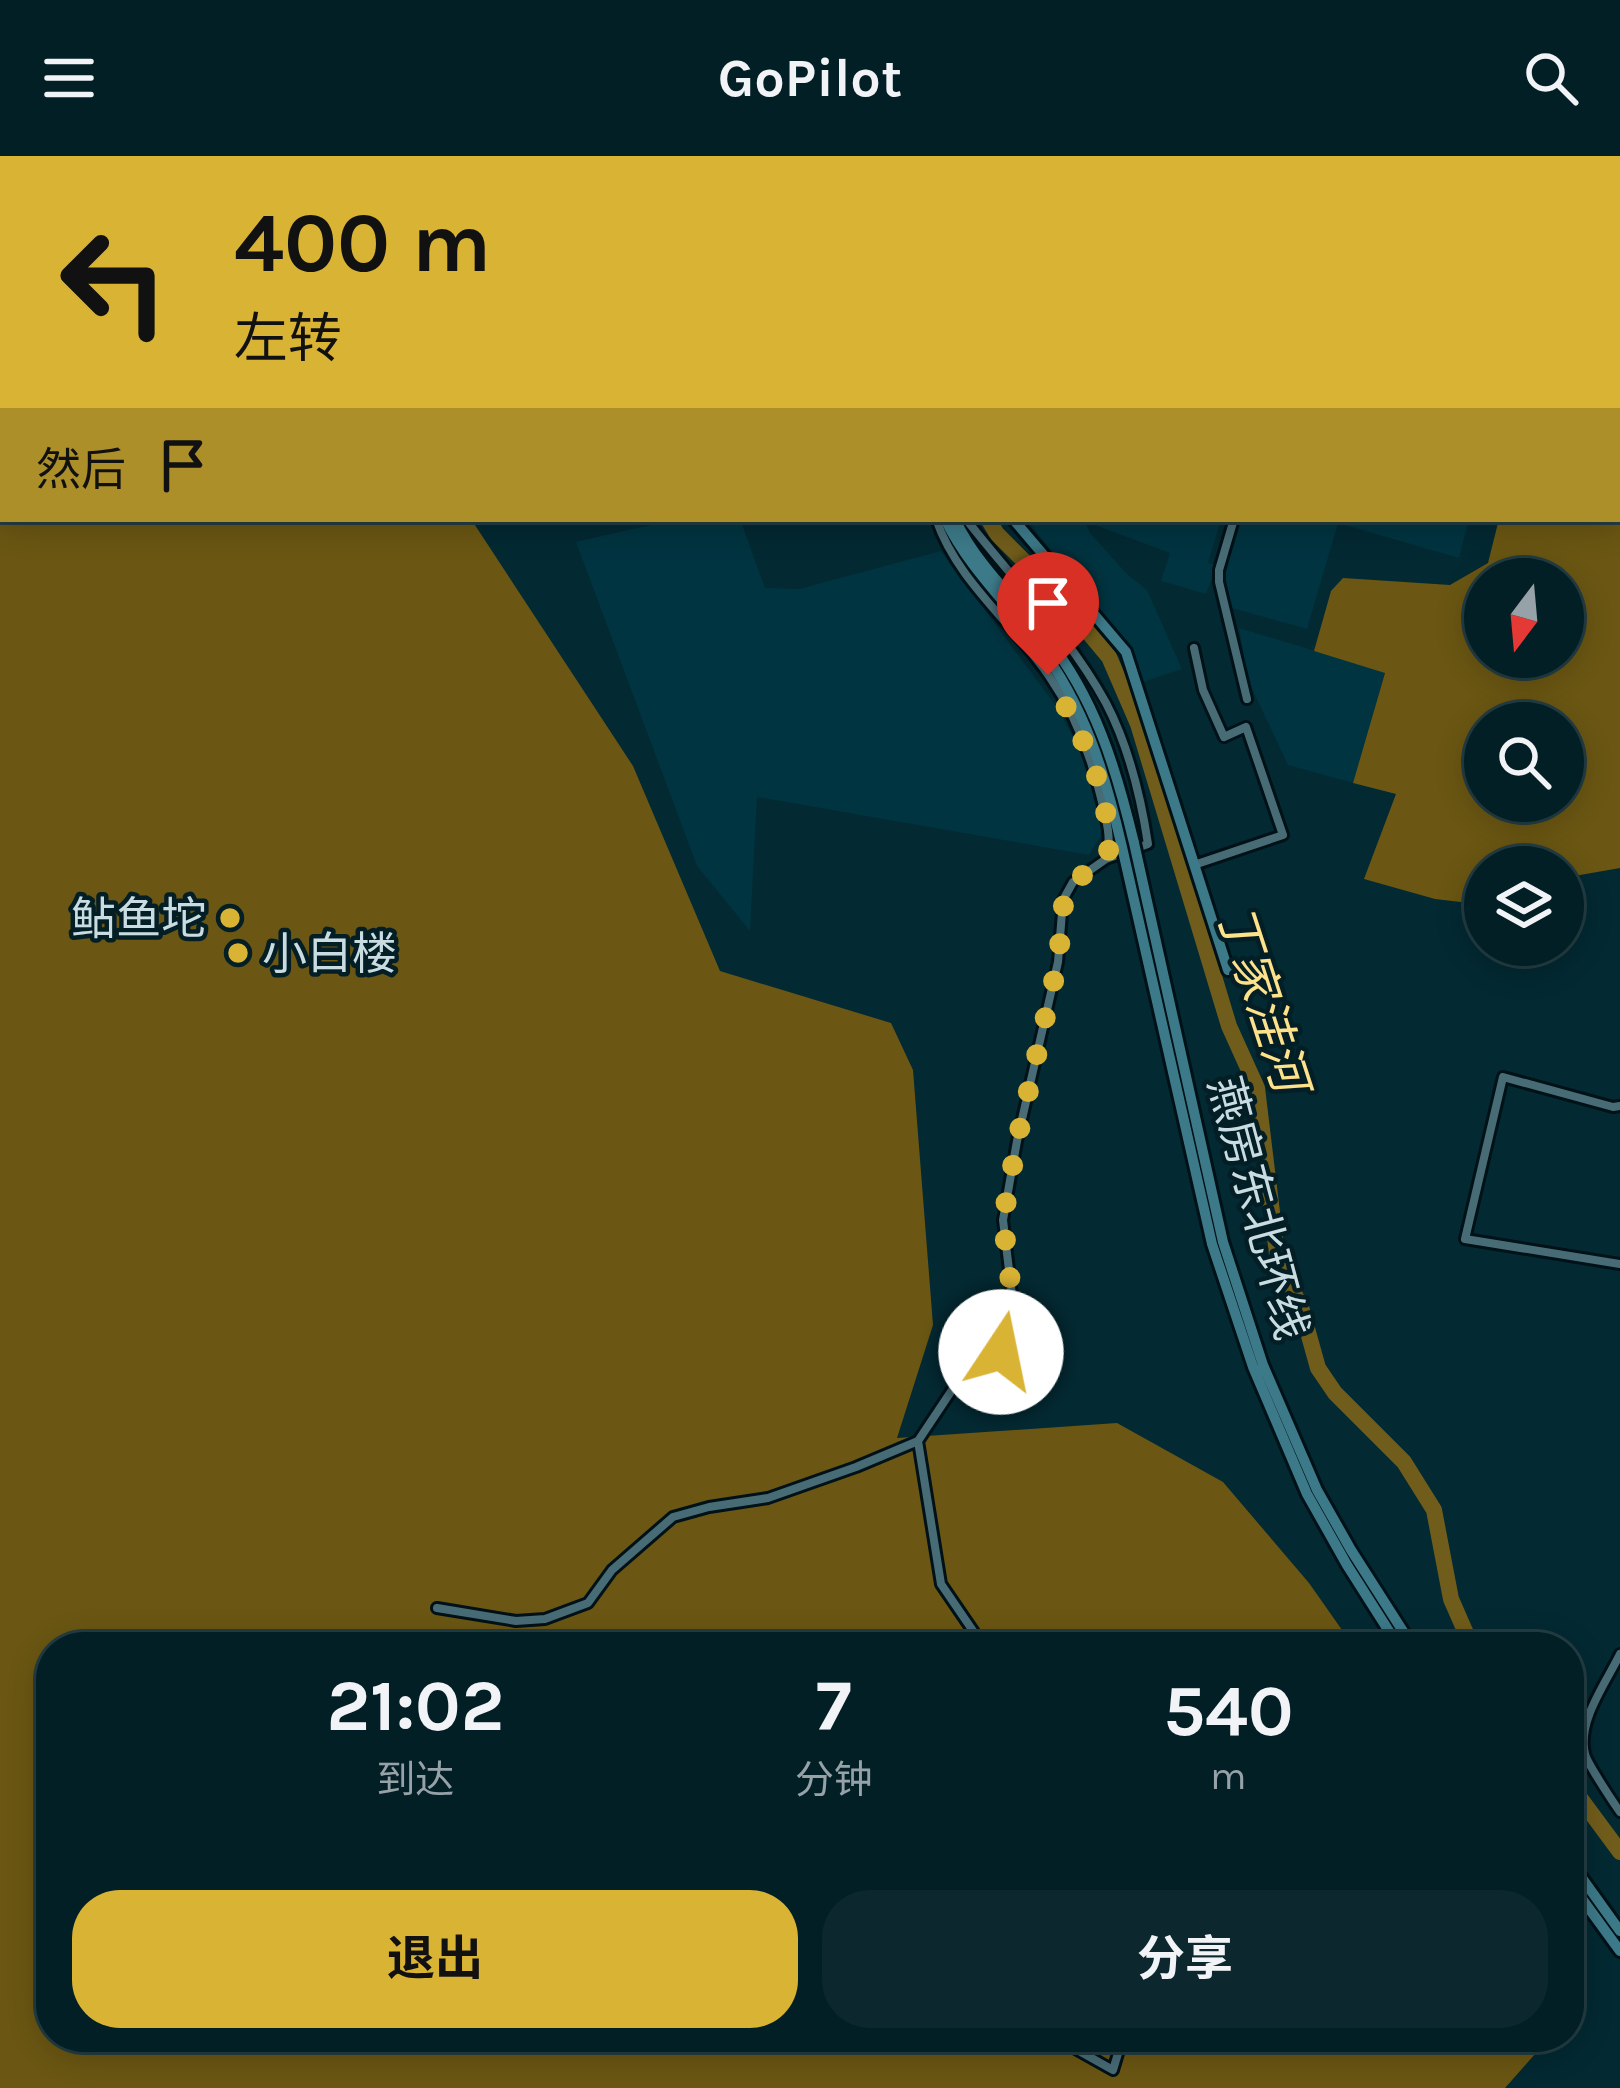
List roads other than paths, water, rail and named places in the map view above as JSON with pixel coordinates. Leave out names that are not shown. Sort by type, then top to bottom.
[{"type":"main road","name":"燕房东北环线","points":[[942,522],[1038,644],[1079,710],[1128,845],[1223,1242],[1256,1345],[1317,1490],[1403,1632]]},
{"type":"main road","name":"燕房东北环线","points":[[957,522],[974,553],[1073,675],[1109,751],[1212,1244],[1252,1367],[1307,1494],[1390,1632]]},
{"type":"main road","points":[[1016,522],[1126,652],[1228,970]]},
{"type":"main road","points":[[1584,1881],[1620,1931]]},
{"type":"main road","points":[[1584,1902],[1620,1951]]},
{"type":"street","points":[[940,522],[941,535],[969,580],[1048,675],[1071,713],[1099,788],[1109,836],[1106,859]]},
{"type":"street","points":[[436,1608],[516,1622],[545,1619],[588,1603],[612,1570],[673,1517],[768,1498],[918,1441],[954,1387],[984,1378],[1001,1352],[1012,1295],[1003,1220],[1058,962],[1064,900],[1073,882],[1106,859],[1148,844],[1127,758],[1108,707],[1082,664],[968,522]]},
{"type":"street","points":[[1233,522],[1219,582],[1247,699]]},
{"type":"street","points":[[1194,648],[1203,690],[1224,737],[1246,727],[1283,835],[1194,865]]},
{"type":"street","points":[[1620,1106],[1504,1077],[1465,1240],[1620,1264]]},
{"type":"street","points":[[918,1441],[940,1584],[974,1632]]},
{"type":"street","points":[[1620,1654],[1584,1728],[1585,1758],[1620,1812]]},
{"type":"street","points":[[1081,2052],[1113,2070],[1118,2052]]},
{"type":"waterway","name":"丁家洼河","points":[[990,522],[1109,657],[1138,724],[1229,1026],[1257,1088],[1278,1262],[1301,1307],[1318,1368],[1335,1393],[1404,1462],[1434,1510],[1451,1599],[1465,1632]]},
{"type":"waterway","name":"丁家洼河","points":[[1584,1803],[1620,1852]]},
{"type":"place","name":"鲇鱼坨","points":[[230,918]]},
{"type":"place","name":"小白楼","points":[[238,953]]}]
